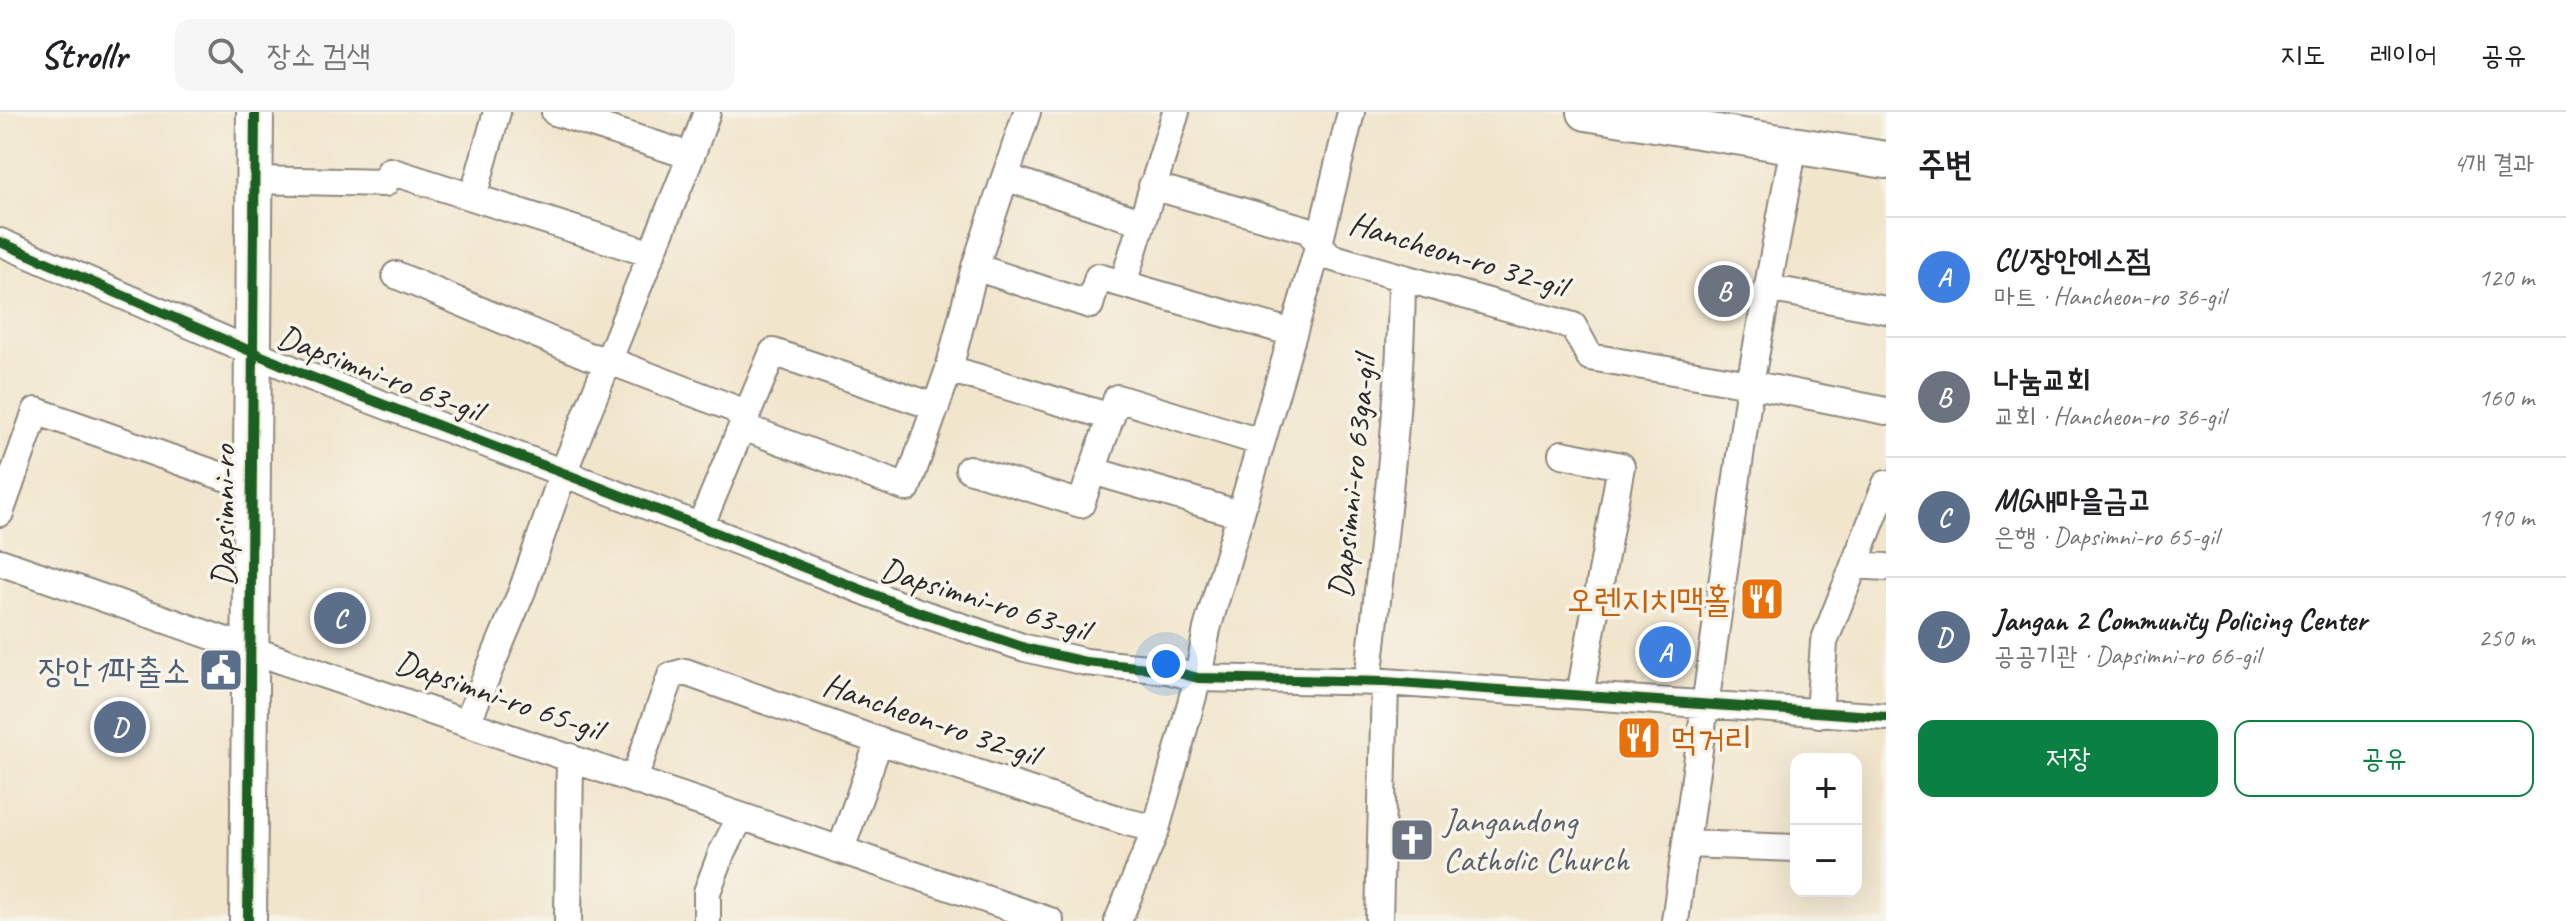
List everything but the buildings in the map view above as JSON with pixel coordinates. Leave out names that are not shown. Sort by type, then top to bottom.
[{"type":"main road","name":"Dapsimni-ro","points":[[248,921],[255,112]]},
{"type":"main road","points":[[1586,112],[1886,160]]},
{"type":"street","points":[[473,197],[497,112]]},
{"type":"street","points":[[555,112],[691,156]]},
{"type":"street","points":[[467,723],[522,591],[563,473],[707,112]]},
{"type":"street","points":[[396,275],[588,356],[610,361],[735,409],[751,430],[907,488],[949,369],[975,267],[1027,112]]},
{"type":"street","points":[[1123,284],[1176,112]]},
{"type":"street","name":"Hancheon-ro 32-gil","points":[[1118,921],[1156,829],[1239,514],[1319,244],[1351,112]]},
{"type":"street","points":[[1675,921],[1750,384],[1794,145]]},
{"type":"street","points":[[254,180],[385,183],[390,171],[652,254]]},
{"type":"street","points":[[1005,177],[1141,222]]},
{"type":"street","name":"Hancheon-ro 32-gil","points":[[1152,186],[1308,230],[1330,257],[1573,326],[1590,357],[1750,384]]},
{"type":"street","name":"Dapsimni-ro 63-gil","points":[[0,242],[303,374],[918,612],[1025,648],[1086,662],[1167,670],[1198,678],[1377,682],[1886,717]]},
{"type":"street","points":[[975,267],[1090,305],[1098,277],[1293,333]]},
{"type":"street","name":"Dapsimni-ro 63ga-gil","points":[[1377,682],[1401,343],[1402,279]]},
{"type":"street","points":[[1767,288],[1886,310]]},
{"type":"street","points":[[700,527],[773,352],[936,407]]},
{"type":"street","points":[[949,369],[1260,442]]},
{"type":"street","points":[[1750,384],[1886,411]]},
{"type":"street","points":[[969,469],[1081,504],[1114,408]]},
{"type":"street","name":"Dapsimni-ro","points":[[0,513],[36,411],[250,486]]},
{"type":"street","points":[[1562,454],[1621,466],[1580,695]]},
{"type":"street","points":[[1093,471],[1239,514]]},
{"type":"street","points":[[1819,714],[1824,642],[1886,484]]},
{"type":"street","name":"Dapsimni-ro 65-gil","points":[[0,562],[1050,921]]},
{"type":"street","points":[[1855,565],[1886,567]]},
{"type":"street","name":"Hancheon-ro 32-gil","points":[[685,672],[879,741],[1156,829]]},
{"type":"street","name":"Dapsimni-ro 65-gil","points":[[634,779],[671,676],[685,672]]},
{"type":"street","points":[[1377,682],[1379,921]]},
{"type":"street","points":[[841,849],[879,741]]},
{"type":"street","points":[[568,921],[570,757]]},
{"type":"street","points":[[707,921],[707,892],[741,816]]},
{"type":"street","points":[[1686,844],[1790,848]]},
{"type":"cycle path","points":[[248,921],[255,112]]},
{"type":"cycle path","points":[[0,242],[303,374],[918,612],[1025,648],[1086,662],[1167,670],[1198,678],[1385,682],[1886,717]]},
{"type":"place","name":"나눔교회","points":[[1724,291]]},
{"type":"place","name":"오렌지치맥홀","points":[[1762,599]]},
{"type":"place","name":"MG새마을금고","points":[[340,618]]},
{"type":"place","name":"CU 장안에스점","points":[[1665,652]]},
{"type":"place","name":"장안1파출소","points":[[221,670]]},
{"type":"place","name":"Jangan 2 Community Policing Center","points":[[120,727]]},
{"type":"place","name":"먹거리","points":[[1639,738]]},
{"type":"place","name":"Jangandong Catholic Church","points":[[1412,840]]}]
